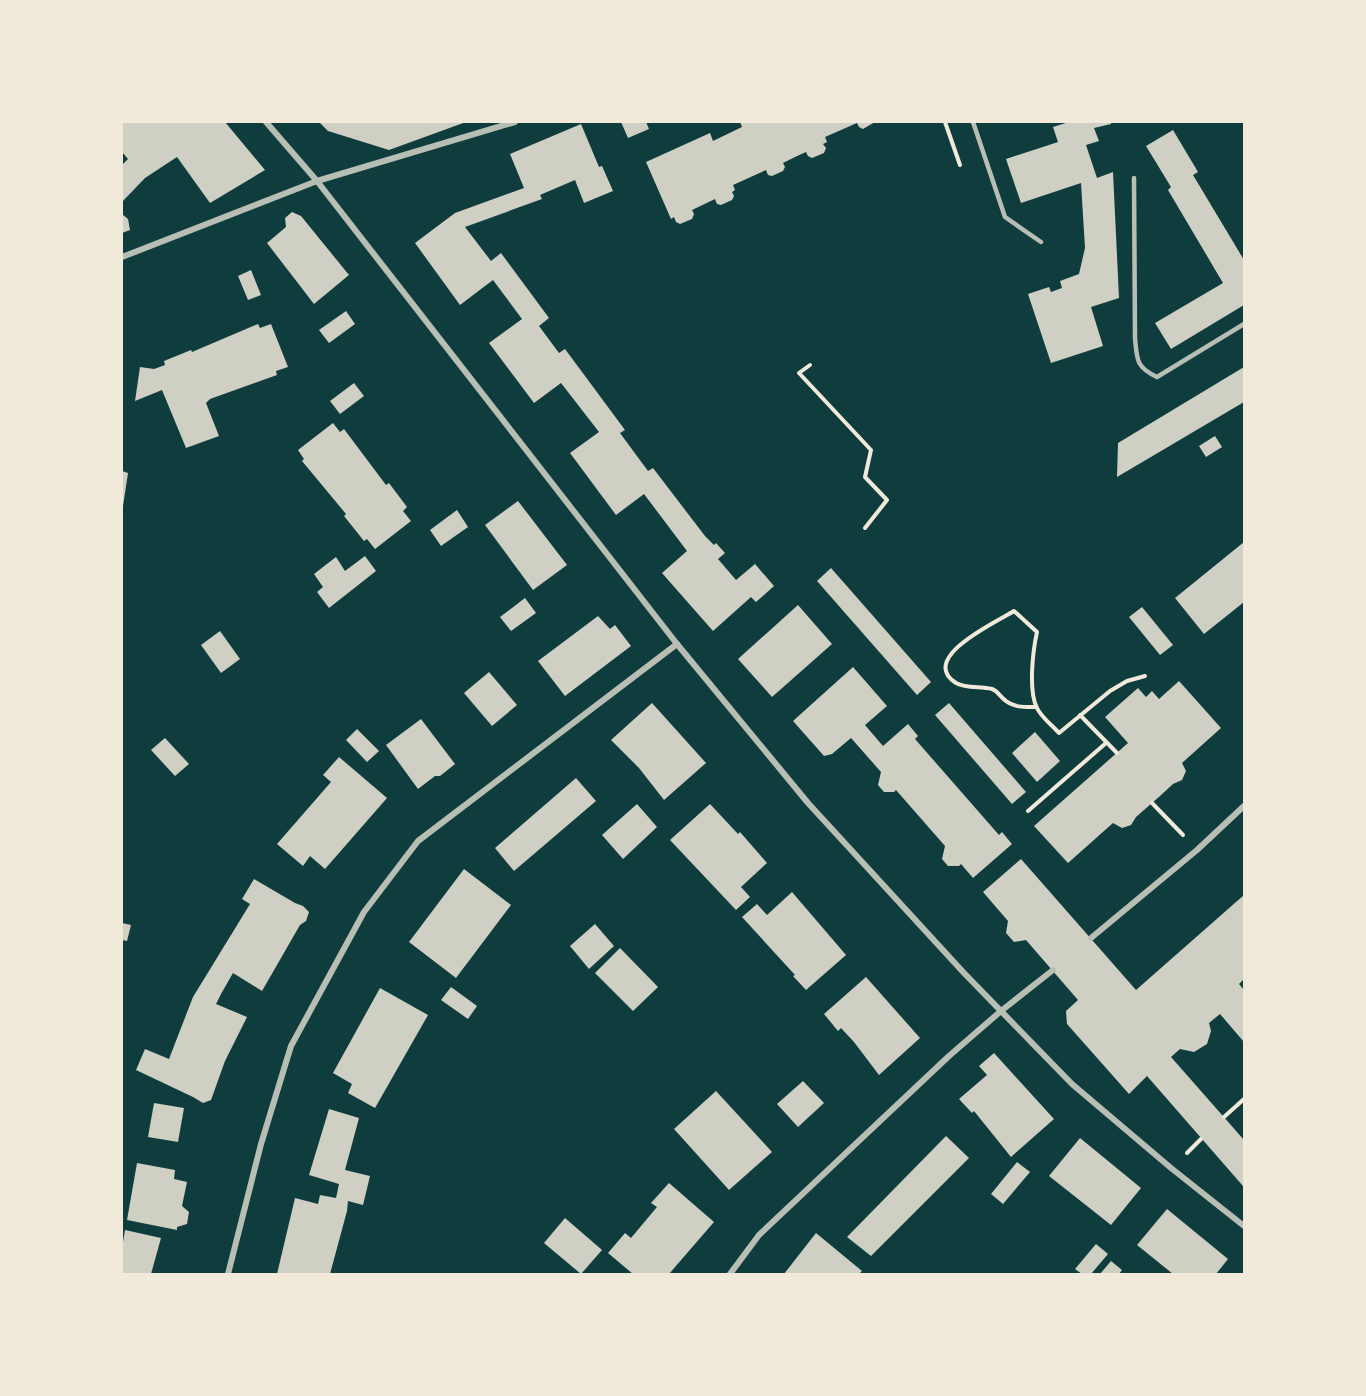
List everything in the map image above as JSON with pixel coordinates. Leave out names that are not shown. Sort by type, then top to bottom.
[{"type":"street","points":[[266,122],[317,181],[677,644],[808,803],[1072,1084],[1185,1180],[1245,1226]]},
{"type":"street","points":[[122,257],[317,181],[515,122]]},
{"type":"street","points":[[228,1275],[261,1144],[291,1046],[364,912],[418,841],[677,644]]},
{"type":"street","points":[[1091,938],[1197,850],[1245,806]]},
{"type":"street","points":[[730,1275],[759,1235],[949,1056],[1053,970]]},
{"type":"lane","points":[[973,122],[1005,217],[1041,242]]},
{"type":"lane","points":[[1134,178],[1135,338],[1137,361],[1144,371],[1157,377],[1245,324]]},
{"type":"path","points":[[945,122],[960,165]]},
{"type":"path","points":[[810,365],[799,373],[870,450],[865,477],[887,500],[865,528]]},
{"type":"path","points":[[1036,707],[1021,708],[1006,702],[996,690],[984,687],[965,687],[954,682],[947,672],[946,660],[952,651],[1014,611],[1038,632],[1033,648],[1032,669],[1036,707],[1059,733],[1110,691],[1127,681],[1145,676]]},
{"type":"path","points":[[1080,716],[1117,753]]},
{"type":"path","points":[[1028,811],[1106,742]]},
{"type":"path","points":[[1152,803],[1197,850]]},
{"type":"path","points":[[1224,1117],[1245,1099]]},
{"type":"building","points":[[122,122],[225,122],[265,170],[210,203],[177,157],[145,178],[122,202],[122,165],[128,159],[122,152]]},
{"type":"building","points":[[319,122],[466,122],[389,150],[328,131]]},
{"type":"building","points":[[621,122],[646,122],[649,129],[628,138]]},
{"type":"building","points":[[740,122],[875,122],[863,129],[857,123],[825,137],[827,142],[823,144],[826,148],[824,153],[812,158],[806,152],[783,163],[785,167],[783,171],[772,176],[768,175],[766,170],[733,185],[735,190],[732,192],[734,196],[732,200],[721,205],[717,204],[715,199],[692,210],[694,214],[692,219],[680,224],[674,217],[671,219],[646,162],[710,133],[713,141],[742,127]]},
{"type":"building","points":[[1069,122],[1111,122],[1111,124],[1094,128],[1099,141],[1086,145],[1097,178],[1113,172],[1119,298],[1091,307],[1103,346],[1051,363],[1028,294],[1049,287],[1051,292],[1062,288],[1060,281],[1079,274],[1085,248],[1081,183],[1021,203],[1006,159],[1058,142],[1053,127]]},
{"type":"building","points":[[581,124],[599,167],[602,166],[613,191],[584,203],[575,180],[540,195],[542,199],[465,227],[491,261],[501,253],[549,318],[539,326],[559,353],[565,349],[625,430],[620,433],[648,471],[653,468],[705,536],[725,553],[718,559],[736,580],[755,564],[774,586],[756,602],[751,597],[713,631],[662,573],[687,551],[644,494],[616,515],[570,453],[599,432],[561,383],[534,403],[489,343],[522,319],[493,280],[460,305],[415,243],[455,213],[524,188],[510,154]]},
{"type":"building","points":[[1173,130],[1198,172],[1193,175],[1244,260],[1244,305],[1171,349],[1155,323],[1223,283],[1168,190],[1171,187],[1146,146]]},
{"type":"building","points":[[292,212],[301,216],[349,275],[314,304],[267,243],[286,227],[285,218]]},
{"type":"building","points":[[122,214],[128,219],[130,230],[122,233]]},
{"type":"building","points":[[251,270],[261,295],[248,300],[238,276]]},
{"type":"building","points":[[346,311],[355,324],[329,343],[319,330]]},
{"type":"building","points":[[258,324],[260,328],[271,324],[288,367],[276,371],[277,375],[210,399],[206,403],[219,436],[186,448],[162,390],[135,401],[140,367],[154,369],[165,365],[164,361],[191,350],[192,352]]},
{"type":"building","points":[[1244,367],[1244,402],[1117,477],[1118,443]]},
{"type":"building","points":[[354,383],[364,396],[340,414],[330,401]]},
{"type":"building","points":[[333,423],[340,432],[344,429],[386,485],[389,483],[407,507],[403,511],[411,521],[375,549],[367,539],[364,541],[344,516],[346,514],[302,461],[304,459],[298,450]]},
{"type":"building","points":[[1215,436],[1222,447],[1206,457],[1199,446]]},
{"type":"building","points":[[122,471],[128,473],[123,506],[122,506]]},
{"type":"building","points":[[518,501],[567,565],[533,590],[485,525]]},
{"type":"building","points":[[457,510],[468,527],[441,546],[430,530]]},
{"type":"building","points":[[1244,542],[1244,602],[1204,634],[1175,598]]},
{"type":"building","points":[[365,556],[376,571],[329,608],[317,592],[323,587],[314,574],[336,557],[345,571]]},
{"type":"building","points":[[831,568],[931,682],[917,695],[817,581]]},
{"type":"building","points":[[525,598],[536,613],[511,631],[500,617]]},
{"type":"building","points":[[798,605],[832,644],[772,697],[738,659]]},
{"type":"building","points":[[1142,607],[1173,645],[1160,655],[1129,617]]},
{"type":"building","points":[[598,616],[610,629],[615,625],[631,646],[565,696],[538,661]]},
{"type":"building","points":[[220,631],[240,659],[221,673],[201,645]]},
{"type":"building","points":[[853,667],[887,706],[865,725],[883,746],[908,724],[918,736],[915,739],[999,835],[1002,832],[1012,844],[973,878],[961,864],[948,866],[942,859],[945,846],[896,790],[884,792],[878,785],[881,772],[851,738],[832,754],[824,756],[793,721]]},
{"type":"building","points":[[489,672],[517,705],[492,726],[464,693]]},
{"type":"building","points":[[1179,681],[1221,728],[1182,763],[1186,771],[1182,780],[1173,784],[1136,817],[1131,825],[1122,828],[1113,823],[1068,863],[1034,826],[1128,743],[1105,717],[1138,688],[1146,697],[1152,691],[1159,699]]},
{"type":"building","points":[[652,703],[706,763],[664,800],[639,768],[611,740]]},
{"type":"building","points":[[949,703],[1026,792],[1012,804],[935,715]]},
{"type":"building","points":[[421,719],[455,764],[418,789],[386,745]]},
{"type":"building","points":[[357,729],[379,751],[367,762],[346,740]]},
{"type":"building","points":[[1035,732],[1060,761],[1037,782],[1012,753]]},
{"type":"building","points":[[165,738],[189,764],[175,776],[151,750]]},
{"type":"building","points":[[339,757],[387,798],[325,869],[310,856],[303,866],[277,844],[331,782],[323,775]]},
{"type":"building","points":[[576,778],[596,801],[514,871],[495,848]]},
{"type":"building","points":[[637,804],[657,827],[623,859],[602,835]]},
{"type":"building","points":[[710,804],[738,834],[740,832],[767,863],[741,887],[750,897],[736,910],[670,840]]},
{"type":"building","points":[[1021,859],[1136,990],[1244,895],[1244,979],[1239,984],[1244,990],[1244,1042],[1220,1014],[1209,1023],[1211,1031],[1207,1044],[1194,1052],[1180,1049],[1171,1057],[1244,1140],[1243,1186],[1147,1076],[1129,1094],[1067,1024],[1066,1011],[1078,1000],[1026,940],[1014,942],[1006,933],[1008,921],[983,892]]},
{"type":"building","points":[[464,869],[511,905],[456,978],[409,942]]},
{"type":"building","points":[[254,879],[303,906],[309,912],[306,921],[300,925],[262,991],[233,973],[221,994],[216,1004],[247,1017],[225,1061],[211,1100],[203,1103],[136,1070],[145,1049],[169,1059],[193,997],[250,904],[242,899]]},
{"type":"building","points":[[792,892],[846,955],[806,990],[742,917],[757,904],[767,915]]},
{"type":"building","points":[[122,923],[131,925],[127,941],[122,940]]},
{"type":"building","points":[[595,924],[614,946],[589,969],[570,946]]},
{"type":"building","points":[[620,948],[658,987],[633,1011],[595,973]]},
{"type":"building","points":[[866,977],[920,1038],[879,1075],[854,1042],[841,1028],[838,1031],[824,1014]]},
{"type":"building","points":[[451,987],[477,1006],[468,1019],[441,1000]]},
{"type":"building","points":[[380,988],[428,1015],[375,1108],[348,1093],[352,1084],[333,1073]]},
{"type":"building","points":[[994,1053],[1054,1119],[1011,1157],[974,1111],[972,1113],[959,1099],[987,1075],[979,1066]]},
{"type":"building","points":[[803,1081],[824,1103],[798,1127],[777,1104]]},
{"type":"building","points":[[716,1091],[772,1152],[729,1190],[674,1129]]},
{"type":"building","points":[[154,1103],[184,1108],[178,1142],[148,1137]]},
{"type":"building","points":[[329,1109],[359,1118],[345,1170],[370,1176],[363,1205],[348,1201],[330,1274],[277,1274],[295,1198],[318,1204],[320,1195],[336,1198],[339,1184],[309,1175]]},
{"type":"building","points":[[946,1136],[969,1158],[871,1256],[847,1237]]},
{"type":"building","points":[[1080,1138],[1141,1188],[1111,1225],[1049,1176]]},
{"type":"building","points":[[1017,1162],[1030,1172],[1003,1204],[991,1194]]},
{"type":"building","points":[[137,1163],[175,1170],[174,1179],[187,1182],[182,1206],[189,1212],[187,1224],[177,1227],[177,1230],[127,1220]]},
{"type":"building","points":[[669,1183],[714,1222],[669,1274],[633,1274],[608,1253],[625,1233],[631,1238],[657,1207],[651,1203]]},
{"type":"building","points":[[1167,1209],[1228,1259],[1216,1274],[1173,1274],[1137,1245]]},
{"type":"building","points":[[565,1218],[602,1250],[581,1274],[544,1243]]},
{"type":"building","points":[[125,1230],[161,1238],[151,1274],[122,1274]]},
{"type":"building","points":[[816,1233],[862,1271],[859,1274],[784,1274]]},
{"type":"building","points":[[1096,1244],[1108,1254],[1091,1274],[1082,1274],[1075,1269]]},
{"type":"building","points":[[1111,1261],[1122,1270],[1119,1274],[1100,1274]]}]
